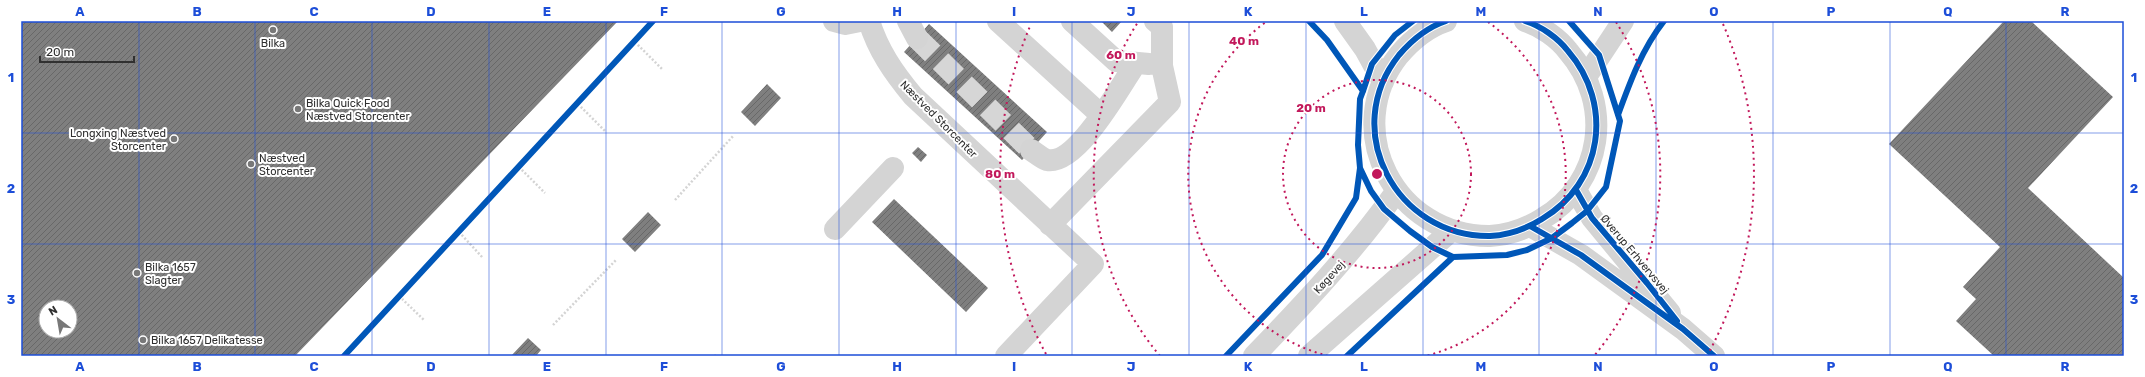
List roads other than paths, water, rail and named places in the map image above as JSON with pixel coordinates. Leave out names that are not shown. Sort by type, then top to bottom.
[{"type":"street","points":[[834,21],[845,24],[860,21]]},
{"type":"street","name":"Næstved Storcenter","points":[[869,21],[876,43],[892,71],[913,96],[1050,226],[1093,264],[1006,356]]},
{"type":"street","points":[[998,21],[1101,115]]},
{"type":"street","points":[[1072,21],[1126,62],[1162,66]]},
{"type":"street","points":[[1050,226],[1170,102],[1162,66],[1162,27],[1155,21]]},
{"type":"street","points":[[1345,21],[1365,49],[1383,82]]},
{"type":"street","points":[[1443,21],[1424,32],[1407,46],[1393,63],[1383,82],[1375,110],[1375,139],[1382,167],[1396,192],[1421,216],[1451,231],[1471,235],[1491,236],[1511,233],[1530,226],[1556,211],[1576,190],[1588,169],[1595,147],[1597,123],[1594,99],[1586,77],[1576,60],[1563,45],[1555,27],[1525,21]]},
{"type":"street","points":[[1586,77],[1599,55],[1623,21]]},
{"type":"street","points":[[1031,150],[1047,160],[1055,160],[1062,158],[1083,141],[1101,115],[1126,62]]},
{"type":"street","points":[[1083,141],[1110,164]]},
{"type":"street","points":[[835,229],[893,168]]},
{"type":"street","name":"Øverup Erhvervsvej","points":[[1576,190],[1592,218],[1647,283],[1683,329]]},
{"type":"street","name":"Køgevej","points":[[1254,356],[1328,278],[1369,231],[1396,192]]},
{"type":"street","name":"Øverup Erhvervsvej","points":[[1530,226],[1581,255],[1683,329],[1714,356]]},
{"type":"street","points":[[1309,356],[1451,231]]},
{"type":"tunnel","points":[[917,38],[1031,150]]},
{"type":"place","name":"Bilka","points":[[273,30]]},
{"type":"place","name":"Bilka Quick Food Næstved Storcenter","points":[[298,109]]},
{"type":"place","name":"Longxing Næstved Storcenter","points":[[174,139]]},
{"type":"place","name":"Næstved Storcenter","points":[[251,164]]},
{"type":"place","name":"Bilka 1657 Slagter","points":[[137,273]]},
{"type":"place","name":"Bilka 1657 Delikatesse","points":[[143,340]]}]
